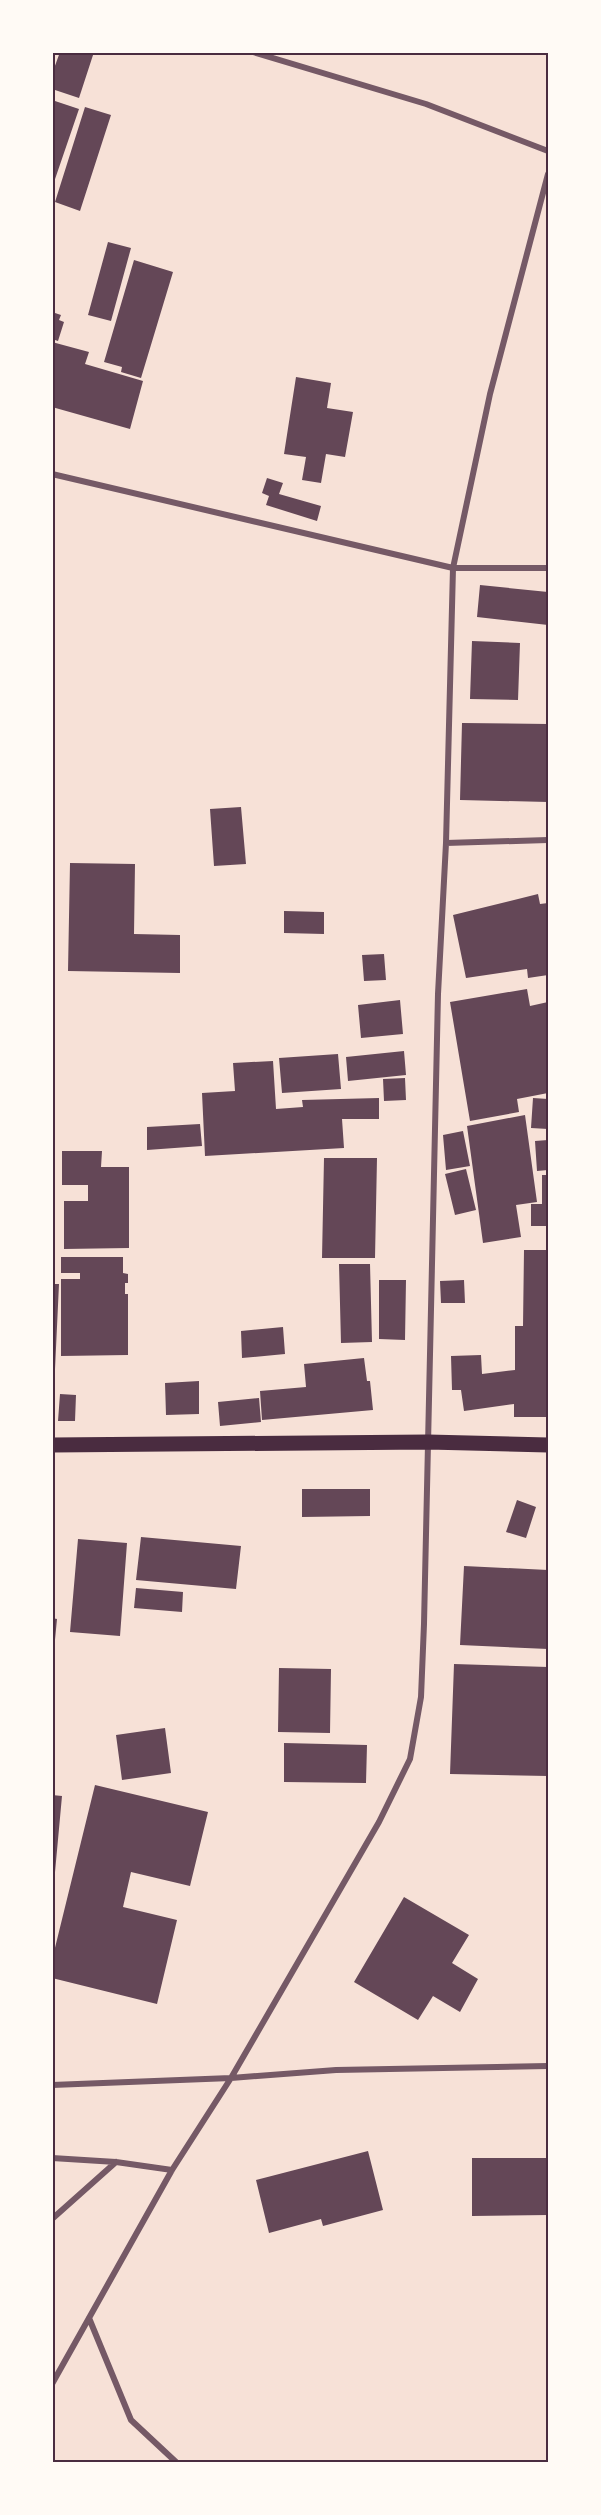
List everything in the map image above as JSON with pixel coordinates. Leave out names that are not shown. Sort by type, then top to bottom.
[{"type":"main road","points":[[52,1445],[428,1442],[549,1445]]},
{"type":"street","points":[[253,52],[426,105],[549,151]]},
{"type":"street","points":[[52,2384],[172,2170],[231,2078],[380,1822],[410,1759],[421,1696],[438,994],[446,843],[453,568],[490,394],[549,174]]},
{"type":"street","points":[[52,474],[453,568],[549,568]]},
{"type":"street","points":[[446,843],[549,840]]},
{"type":"street","points":[[52,2085],[231,2078],[336,2070],[549,2066]]},
{"type":"street","points":[[52,2158],[116,2162],[172,2170]]},
{"type":"street","points":[[52,2219],[116,2162]]},
{"type":"street","points":[[89,2318],[131,2420],[176,2463]]},
{"type":"building","points":[[60,52],[94,52],[79,98],[52,89],[52,74]]},
{"type":"building","points":[[52,100],[79,109],[53,185],[52,185]]},
{"type":"building","points":[[85,107],[111,115],[80,211],[55,202]]},
{"type":"building","points":[[108,242],[131,248],[111,321],[88,315]]},
{"type":"building","points":[[134,260],[173,272],[141,378],[121,372],[122,367],[104,362]]},
{"type":"building","points":[[52,312],[61,315],[59,320],[64,322],[58,341],[52,339]]},
{"type":"building","points":[[52,342],[89,352],[85,364],[143,381],[130,429],[52,407]]},
{"type":"building","points":[[296,377],[331,383],[327,408],[353,412],[345,457],[326,454],[321,483],[302,480],[306,457],[284,454]]},
{"type":"building","points":[[267,478],[283,483],[279,494],[321,506],[317,521],[266,505],[269,496],[262,493]]},
{"type":"building","points":[[480,585],[548,592],[548,625],[477,617]]},
{"type":"building","points":[[472,641],[520,643],[518,700],[470,699]]},
{"type":"building","points":[[462,723],[548,724],[548,802],[460,800]]},
{"type":"building","points":[[241,807],[246,864],[214,866],[210,809]]},
{"type":"building","points":[[70,863],[135,864],[134,934],[180,935],[180,973],[68,971]]},
{"type":"building","points":[[538,894],[540,904],[548,903],[548,975],[528,978],[527,969],[466,978],[453,915]]},
{"type":"building","points":[[284,911],[324,912],[324,934],[284,933]]},
{"type":"building","points":[[384,954],[386,980],[364,981],[362,955]]},
{"type":"building","points":[[527,989],[530,1006],[548,1002],[548,1073],[546,1073],[548,1093],[517,1099],[519,1112],[470,1121],[450,1002]]},
{"type":"building","points":[[400,1000],[403,1034],[361,1038],[358,1005]]},
{"type":"building","points":[[404,1051],[406,1075],[348,1081],[346,1057]]},
{"type":"building","points":[[338,1054],[341,1089],[282,1093],[279,1058]]},
{"type":"building","points":[[273,1061],[276,1109],[303,1107],[302,1100],[379,1098],[379,1119],[342,1119],[344,1148],[205,1156],[202,1093],[235,1091],[233,1063]]},
{"type":"building","points":[[405,1078],[406,1100],[384,1101],[383,1079]]},
{"type":"building","points":[[533,1098],[548,1099],[548,1129],[531,1128]]},
{"type":"building","points":[[525,1115],[537,1202],[516,1205],[521,1237],[483,1243],[467,1126]]},
{"type":"building","points":[[200,1124],[202,1146],[147,1150],[147,1127]]},
{"type":"building","points":[[463,1131],[470,1166],[446,1170],[443,1135]]},
{"type":"building","points":[[548,1140],[548,1170],[537,1171],[535,1141]]},
{"type":"building","points":[[62,1151],[102,1151],[101,1167],[129,1167],[129,1248],[64,1249],[64,1201],[88,1201],[88,1185],[62,1185]]},
{"type":"building","points":[[324,1158],[377,1158],[375,1258],[322,1258]]},
{"type":"building","points":[[466,1169],[476,1210],[455,1215],[445,1174]]},
{"type":"building","points":[[542,1175],[548,1175],[548,1226],[531,1226],[531,1204],[542,1204]]},
{"type":"building","points":[[524,1250],[548,1250],[548,1417],[514,1417],[514,1404],[464,1411],[461,1390],[452,1390],[451,1356],[481,1355],[482,1374],[515,1370],[515,1326],[523,1326]]},
{"type":"building","points":[[61,1257],[123,1257],[123,1273],[128,1274],[125,1294],[128,1294],[128,1355],[61,1356],[61,1279],[80,1279],[80,1273],[61,1273]]},
{"type":"building","points":[[339,1264],[370,1264],[372,1342],[341,1343]]},
{"type":"building","points":[[379,1280],[406,1280],[405,1340],[379,1339]]},
{"type":"building","points":[[464,1280],[465,1303],[441,1303],[440,1281]]},
{"type":"building","points":[[52,1284],[59,1284],[55,1369],[52,1369]]},
{"type":"building","points":[[283,1327],[285,1354],[242,1358],[241,1331]]},
{"type":"building","points":[[364,1358],[367,1381],[370,1381],[373,1410],[262,1420],[260,1391],[306,1387],[304,1364]]},
{"type":"building","points":[[199,1381],[199,1414],[166,1415],[165,1383]]},
{"type":"building","points":[[60,1394],[76,1395],[75,1421],[58,1421]]},
{"type":"building","points":[[259,1398],[261,1422],[220,1426],[218,1402]]},
{"type":"building","points":[[302,1489],[370,1489],[370,1516],[302,1517]]},
{"type":"building","points":[[517,1500],[536,1507],[526,1538],[506,1532]]},
{"type":"building","points":[[141,1537],[241,1546],[236,1589],[136,1580]]},
{"type":"building","points":[[78,1539],[127,1543],[120,1636],[70,1632]]},
{"type":"building","points":[[464,1566],[548,1570],[548,1649],[460,1645]]},
{"type":"building","points":[[136,1588],[183,1592],[182,1612],[134,1608]]},
{"type":"building","points":[[52,1618],[57,1619],[54,1650],[52,1650]]},
{"type":"building","points":[[454,1664],[548,1667],[548,1776],[450,1774]]},
{"type":"building","points":[[279,1668],[331,1669],[330,1733],[278,1732]]},
{"type":"building","points":[[165,1728],[171,1773],[122,1780],[116,1735]]},
{"type":"building","points":[[284,1743],[367,1745],[366,1783],[284,1782]]},
{"type":"building","points":[[95,1785],[208,1812],[190,1886],[131,1872],[123,1907],[177,1920],[157,2004],[52,1978],[52,1960]]},
{"type":"building","points":[[52,1795],[62,1796],[54,1883],[52,1882]]},
{"type":"building","points":[[404,1897],[469,1935],[452,1963],[478,1979],[460,2012],[433,1996],[418,2020],[354,1982]]},
{"type":"building","points":[[368,2151],[383,2210],[323,2226],[321,2219],[269,2233],[256,2180]]},
{"type":"building","points":[[472,2158],[548,2158],[548,2215],[472,2216]]}]
